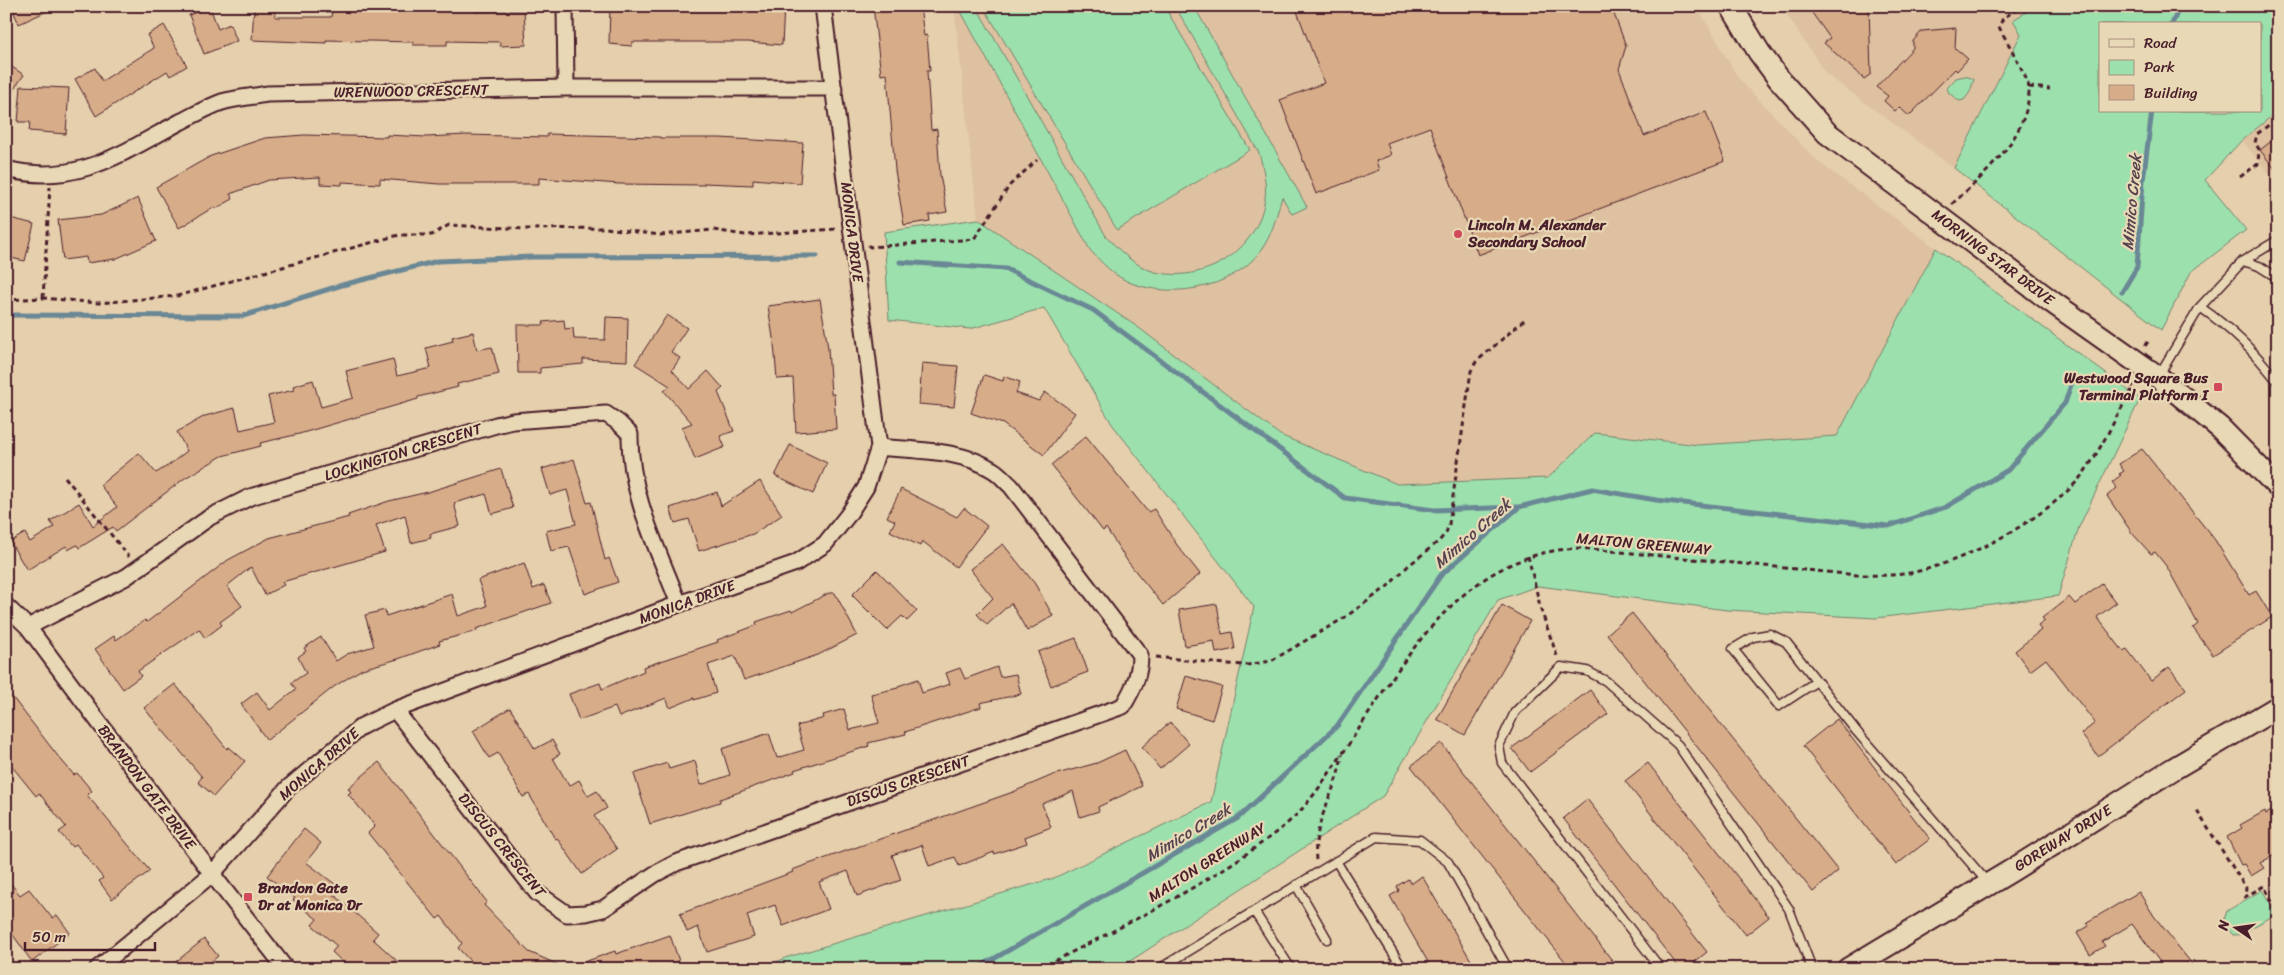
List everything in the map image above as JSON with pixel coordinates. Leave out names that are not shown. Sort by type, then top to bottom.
[{"type":"street","points":[[565,6],[566,88]]},
{"type":"street","name":"MONICA DRIVE","points":[[97,969],[212,874],[288,788],[362,726],[395,710],[679,604],[796,563],[825,544],[848,515],[866,487],[879,447],[823,6]]},
{"type":"street","name":"MORNING STAR DRIVE","points":[[1731,6],[1759,52],[1779,79],[1827,133],[2052,302],[2158,376],[2220,428],[2278,487]]},
{"type":"street","name":"WRENWOOD CRESCENT","points":[[6,169],[68,174],[102,164],[195,114],[222,102],[258,96],[566,88],[834,88]]},
{"type":"street","name":"LOCKINGTON CRESCENT","points":[[28,627],[138,569],[210,517],[250,498],[496,424],[606,414],[630,434],[630,458],[637,494],[679,604]]},
{"type":"street","points":[[879,447],[949,454],[972,460],[994,470],[1011,486],[1140,655]]},
{"type":"street","name":"BRANDON GATE DRIVE","points":[[6,606],[28,627],[212,874],[286,969]]},
{"type":"street","name":"DISCUS CRESCENT","points":[[395,710],[538,893],[567,914],[586,913],[603,910],[655,874],[676,863],[1123,706],[1136,685],[1140,668],[1140,655]]},
{"type":"street","name":"GOREWAY DRIVE","points":[[1848,969],[2014,869],[2173,768],[2278,707]]},
{"type":"lane","points":[[2158,376],[2200,307],[2243,261],[2278,240]]},
{"type":"lane","points":[[2243,261],[2259,266],[2278,278]]},
{"type":"lane","points":[[2200,307],[2229,327],[2254,351],[2278,382]]},
{"type":"lane","points":[[1818,681],[1779,706],[1733,649],[1754,637],[1770,634],[1786,642],[1818,681],[1857,732],[1988,883]]},
{"type":"lane","points":[[1661,969],[1502,763],[1499,746],[1515,712],[1561,668],[1587,671],[1606,681],[1678,745],[1789,909],[1812,969]]},
{"type":"lane","points":[[1159,969],[1376,837],[1420,840],[1448,862],[1508,969]]},
{"type":"lane","points":[[1336,861],[1403,969]]},
{"type":"lane","points":[[1296,885],[1327,939]]},
{"type":"lane","points":[[1254,911],[1291,969]]},
{"type":"path","points":[[1938,216],[1979,178],[2007,147],[2022,117],[2029,87],[1999,27],[2003,18],[2022,6]]},
{"type":"path","points":[[2029,87],[2050,89]]},
{"type":"path","points":[[2240,177],[2258,164],[2259,149],[2255,139],[2257,134],[2278,118]]},
{"type":"path","points":[[6,300],[43,298],[98,303],[177,296],[399,235],[432,235],[449,225],[525,229],[606,228],[660,235],[713,230],[745,235],[819,232],[851,227],[870,247],[974,238],[1010,185],[1037,160]]},
{"type":"path","points":[[43,298],[51,174]]},
{"type":"path","points":[[1140,655],[1247,665],[1271,661],[1344,618],[1387,587],[1408,566],[1439,542],[1446,533],[1449,524],[1471,371],[1476,362],[1524,320]]},
{"type":"path","name":"MALTON GREENWAY","points":[[1039,969],[1169,901],[1241,858],[1284,826],[1320,788],[1418,642],[1448,608],[1474,584],[1528,556],[1559,549],[1613,550],[1857,575],[1903,574],[1942,563],[1986,545],[2036,517],[2056,502],[2080,478],[2134,387],[2122,378],[2125,375]]},
{"type":"path","points":[[66,477],[138,569]]},
{"type":"path","points":[[1528,556],[1541,610],[1561,668]]},
{"type":"path","points":[[1317,872],[1315,847],[1318,827],[1337,777],[1342,753]]},
{"type":"path","points":[[2197,811],[2246,888],[2245,897],[2264,886],[2278,912]]},
{"type":"shaded area","name":"Lincoln M. Alexander Secondary School","points":[[954,6],[1697,6],[1738,78],[1817,161],[1936,248],[1837,436],[1699,445],[1595,433],[1548,478],[1397,484],[1280,435],[1139,328],[978,219]]},
{"type":"shaded area","points":[[1781,6],[2029,6],[2023,30],[1954,168],[1826,74]]},
{"type":"shaded area","points":[[2278,111],[2278,185],[2242,140]]},
{"type":"green space","points":[[958,6],[976,6],[1106,236],[1140,266],[1155,272],[1174,274],[1192,273],[1210,268],[1240,248],[1252,234],[1260,217],[1265,198],[1265,181],[1259,153],[1175,6],[1194,6],[1307,207],[1292,214],[1282,197],[1273,227],[1265,244],[1254,259],[1240,271],[1223,280],[1206,286],[1167,290],[1149,288],[1131,283],[1119,277],[1090,250]]},
{"type":"green space","points":[[983,6],[1164,6],[1250,150],[1117,230]]},
{"type":"green space","points":[[2029,6],[2278,6],[2278,111],[2242,140],[2205,180],[2246,230],[2191,272],[2161,330],[1954,168],[2021,34],[2013,20],[2028,11]]},
{"type":"green space","points":[[1965,76],[1974,79],[1970,92],[1964,100],[1959,101],[1949,93],[1947,88],[1956,78]]},
{"type":"green space","points":[[978,219],[1139,328],[1280,435],[1397,484],[1548,478],[1595,433],[1699,445],[1837,436],[1936,248],[2140,399],[2079,527],[2058,596],[1876,618],[1727,610],[1538,586],[1498,600],[1383,796],[1118,969],[762,969],[785,958],[1054,878],[1211,802],[1254,607],[1112,424],[1044,308],[970,329],[889,320],[884,232]]},
{"type":"green space","points":[[2262,890],[2275,911],[2275,915],[2249,929],[2248,934],[2233,935],[2223,923],[2227,911]]},
{"type":"building","points":[[11,6],[58,6],[19,24]]},
{"type":"building","points":[[254,6],[275,6],[275,17],[331,17],[332,11],[373,13],[373,6],[475,6],[475,12],[524,10],[526,45],[500,46],[500,42],[447,41],[447,45],[413,45],[413,42],[326,40],[326,43],[252,40]]},
{"type":"building","points":[[610,6],[784,6],[782,45],[748,42],[632,42],[632,46],[609,44]]},
{"type":"building","points":[[873,6],[920,6],[924,36],[927,35],[930,71],[927,71],[931,130],[937,129],[940,175],[947,212],[929,215],[930,221],[904,225],[895,170],[887,74],[881,75]]},
{"type":"building","points":[[1295,6],[1611,6],[1626,46],[1619,69],[1644,136],[1706,112],[1725,161],[1478,255],[1430,127],[1387,143],[1391,155],[1376,161],[1379,170],[1316,194],[1280,100],[1324,83]]},
{"type":"building","points":[[1807,6],[1869,6],[1871,74],[1864,79],[1824,43],[1830,38]]},
{"type":"building","points":[[210,7],[218,29],[230,24],[237,41],[204,54],[189,15]]},
{"type":"building","points":[[164,25],[187,66],[170,76],[167,71],[96,116],[75,79],[95,68],[102,81],[154,48],[147,35]]},
{"type":"building","points":[[1956,28],[1955,48],[1968,59],[1957,71],[1955,69],[1909,116],[1899,107],[1895,111],[1884,101],[1888,96],[1876,87],[1913,48],[1913,41],[1922,31]]},
{"type":"building","points":[[6,63],[24,75],[6,100]]},
{"type":"building","points":[[21,86],[69,88],[66,134],[29,131],[30,122],[18,122]]},
{"type":"building","points":[[547,134],[720,138],[803,143],[800,183],[753,179],[753,185],[704,183],[704,185],[619,184],[539,178],[539,184],[439,184],[380,179],[380,184],[342,182],[342,185],[320,184],[320,177],[269,180],[230,194],[233,199],[215,209],[214,207],[179,228],[156,187],[211,156],[265,138],[304,135],[547,137]]},
{"type":"building","points":[[2278,136],[2278,173],[2260,150]]},
{"type":"building","points":[[138,198],[156,241],[115,259],[87,263],[86,257],[63,260],[58,220],[101,215]]},
{"type":"building","points":[[6,217],[34,224],[25,261],[6,257]]},
{"type":"building","points":[[820,299],[828,348],[831,394],[834,394],[836,429],[796,432],[793,378],[777,379],[768,306]]},
{"type":"building","points":[[667,315],[687,328],[671,352],[680,358],[672,370],[689,389],[708,371],[723,388],[718,392],[734,431],[720,436],[725,447],[695,459],[682,427],[692,423],[664,391],[670,386],[635,364]]},
{"type":"building","points":[[606,317],[628,318],[627,361],[583,359],[583,364],[540,368],[540,373],[518,373],[517,325],[544,325],[543,322],[564,320],[565,329],[573,328],[574,339],[605,340]]},
{"type":"building","points":[[473,332],[477,350],[492,347],[499,374],[457,384],[458,387],[418,397],[418,399],[299,434],[260,443],[261,446],[222,456],[185,478],[116,531],[113,527],[79,548],[77,545],[68,550],[66,546],[27,570],[10,542],[25,533],[30,542],[54,527],[50,521],[79,503],[93,526],[117,507],[100,485],[139,453],[156,473],[169,465],[187,451],[177,432],[205,416],[235,408],[240,430],[274,422],[268,396],[294,390],[293,386],[313,380],[321,407],[353,398],[346,371],[393,359],[397,376],[431,368],[426,348],[453,341],[452,337]]},
{"type":"building","points":[[922,363],[958,366],[954,407],[919,404]]},
{"type":"building","points":[[984,375],[1003,381],[1004,376],[1020,382],[1016,393],[1039,401],[1045,392],[1075,413],[1044,455],[1003,424],[971,413]]},
{"type":"building","points":[[1086,436],[1148,512],[1154,509],[1177,545],[1200,574],[1163,605],[1128,562],[1106,528],[1103,531],[1051,465]]},
{"type":"building","points":[[790,445],[827,463],[813,494],[775,476]]},
{"type":"building","points":[[2142,449],[2215,540],[2249,595],[2256,591],[2272,617],[2213,655],[2193,628],[2198,624],[2167,567],[2155,552],[2151,554],[2132,533],[2107,496],[2117,488],[2112,482],[2124,471],[2119,464]]},
{"type":"building","points":[[574,459],[587,503],[591,502],[605,560],[609,558],[618,582],[585,594],[569,547],[551,551],[546,531],[576,524],[567,490],[550,495],[542,469]]},
{"type":"building","points":[[501,469],[513,508],[492,514],[486,494],[454,503],[460,526],[430,534],[431,538],[411,543],[405,515],[376,525],[385,552],[282,582],[284,585],[265,595],[251,567],[227,586],[242,606],[220,622],[222,625],[205,638],[199,629],[138,671],[141,676],[123,689],[95,649],[114,636],[116,640],[145,620],[147,622],[228,560],[269,538],[349,517],[348,515],[389,501],[428,492]]},
{"type":"building","points":[[760,481],[782,515],[753,534],[699,551],[689,519],[675,523],[670,508],[717,492],[721,506]]},
{"type":"building","points":[[901,489],[957,517],[964,508],[987,526],[956,567],[922,541],[920,546],[890,531],[895,521],[887,517]]},
{"type":"building","points":[[1003,544],[1035,584],[1053,616],[1027,631],[1011,603],[987,625],[977,614],[993,598],[970,569]]},
{"type":"building","points":[[524,563],[533,589],[544,585],[551,603],[476,629],[477,631],[439,641],[440,644],[398,659],[362,669],[335,686],[267,740],[241,704],[257,692],[270,710],[296,689],[291,683],[306,673],[298,657],[306,651],[304,648],[321,637],[336,661],[347,654],[374,646],[365,615],[385,610],[386,616],[452,594],[458,616],[487,606],[478,580]]},
{"type":"building","points":[[877,570],[917,611],[907,621],[902,616],[887,630],[852,595]]},
{"type":"building","points":[[2102,584],[2116,603],[2097,617],[2123,651],[2127,649],[2151,681],[2169,667],[2186,689],[2098,756],[2081,734],[2095,723],[2046,659],[2030,671],[2015,651],[2041,630],[2038,626],[2045,621],[2042,618],[2069,597],[2075,604]]},
{"type":"building","points":[[829,593],[835,593],[857,635],[818,655],[744,680],[735,656],[708,665],[716,693],[694,700],[694,698],[670,708],[666,698],[619,717],[615,707],[579,720],[569,694],[600,683],[602,689],[644,671],[643,667],[718,642],[717,640],[757,625],[756,622],[791,610],[792,612]]},
{"type":"building","points":[[1217,604],[1222,634],[1232,632],[1235,649],[1216,653],[1214,641],[1185,646],[1179,610]]},
{"type":"building","points":[[1502,605],[1530,621],[1465,735],[1437,719]]},
{"type":"building","points":[[1632,613],[1838,871],[1813,892],[1607,634]]},
{"type":"building","points":[[1076,638],[1088,672],[1051,686],[1038,652]]},
{"type":"building","points":[[997,667],[1000,677],[1016,674],[1021,694],[980,703],[981,707],[905,732],[906,734],[868,743],[869,746],[794,770],[795,772],[720,799],[720,802],[650,824],[634,774],[667,763],[669,769],[695,761],[701,785],[730,775],[722,749],[769,733],[777,758],[804,750],[797,726],[824,718],[823,715],[844,709],[850,730],[879,723],[871,694],[898,688],[898,686],[918,679],[922,693],[950,684],[946,673],[960,668],[965,679]]},
{"type":"building","points":[[1186,676],[1222,687],[1212,720],[1176,709]]},
{"type":"building","points":[[175,684],[227,749],[229,747],[245,761],[214,796],[198,782],[202,777],[144,708]]},
{"type":"building","points":[[6,689],[57,755],[74,775],[77,773],[92,791],[87,795],[150,871],[112,899],[99,881],[103,878],[76,844],[72,847],[59,832],[66,827],[39,793],[36,796],[6,759]]},
{"type":"building","points":[[1590,690],[1608,714],[1530,772],[1512,748]]},
{"type":"building","points":[[510,708],[535,749],[552,740],[560,754],[553,758],[569,786],[579,780],[588,796],[597,791],[607,808],[594,816],[617,849],[582,874],[557,838],[555,839],[529,794],[523,797],[498,753],[489,758],[473,731]]},
{"type":"building","points":[[1837,719],[1930,839],[1896,865],[1803,746]]},
{"type":"building","points":[[1170,722],[1189,744],[1160,769],[1142,747]]},
{"type":"building","points":[[1441,743],[1619,969],[1571,969],[1411,766]]},
{"type":"building","points":[[1125,750],[1142,786],[1098,807],[1099,811],[1080,817],[1073,791],[1042,804],[1051,827],[1025,837],[1027,843],[994,854],[994,852],[959,866],[955,857],[929,866],[922,845],[892,855],[901,880],[857,896],[848,871],[819,882],[829,909],[783,926],[775,905],[747,915],[754,937],[707,952],[698,927],[687,932],[680,914],[793,872],[792,870],[1013,792],[1053,775],[1097,763]]},
{"type":"building","points":[[379,762],[487,902],[484,905],[529,952],[568,969],[464,969],[471,962],[458,948],[462,943],[441,916],[437,919],[368,833],[375,826],[348,794],[351,792],[348,788]]},
{"type":"building","points":[[1648,763],[1769,917],[1746,935],[1625,781]]},
{"type":"building","points":[[1587,799],[1707,952],[1686,969],[1680,969],[1563,818]]},
{"type":"building","points":[[2278,807],[2278,853],[2260,863],[2264,868],[2251,876],[2244,864],[2241,865],[2227,837],[2242,828],[2240,825],[2265,811],[2266,814]]},
{"type":"building","points":[[304,829],[321,843],[306,862],[336,885],[331,892],[378,933],[373,939],[396,960],[389,969],[350,969],[332,952],[337,946],[312,925],[317,919],[293,900],[295,898],[267,876]]},
{"type":"building","points":[[1422,876],[1476,969],[1432,969],[1390,896],[1399,891],[1397,886],[1408,879],[1411,884]]},
{"type":"building","points":[[6,878],[20,895],[29,889],[52,918],[57,915],[70,933],[32,962],[6,925]]},
{"type":"building","points":[[2139,892],[2154,916],[2196,969],[2165,969],[2132,924],[2102,942],[2105,946],[2090,955],[2077,933],[2089,926],[2087,922]]},
{"type":"building","points":[[670,935],[679,961],[657,969],[570,969],[570,967],[615,951],[616,954]]},
{"type":"building","points":[[204,939],[218,956],[202,969],[167,969]]},
{"type":"waterway","name":"Mimico Creek","points":[[2173,22],[2180,6]]},
{"type":"waterway","name":"Mimico Creek","points":[[2122,292],[2137,267],[2143,181],[2152,112]]},
{"type":"waterway","points":[[6,315],[243,316],[342,285],[438,261],[532,257],[817,256]]},
{"type":"waterway","points":[[900,262],[1006,269],[1093,310],[1345,498],[1434,510],[1518,507]]},
{"type":"waterway","name":"Mimico Creek","points":[[976,969],[1238,818],[1337,726],[1441,575],[1519,507],[1592,489],[1656,500],[1889,526],[1946,507],[2008,470],[2065,403],[2073,379]]},
{"type":"place","name":"Lincoln M. Alexander Secondary School","points":[[1458,234]]},
{"type":"place","name":"Westwood Square Bus Terminal Platform I","points":[[2218,387]]},
{"type":"place","name":"Brandon Gate Dr at Monica Dr","points":[[248,897]]}]
